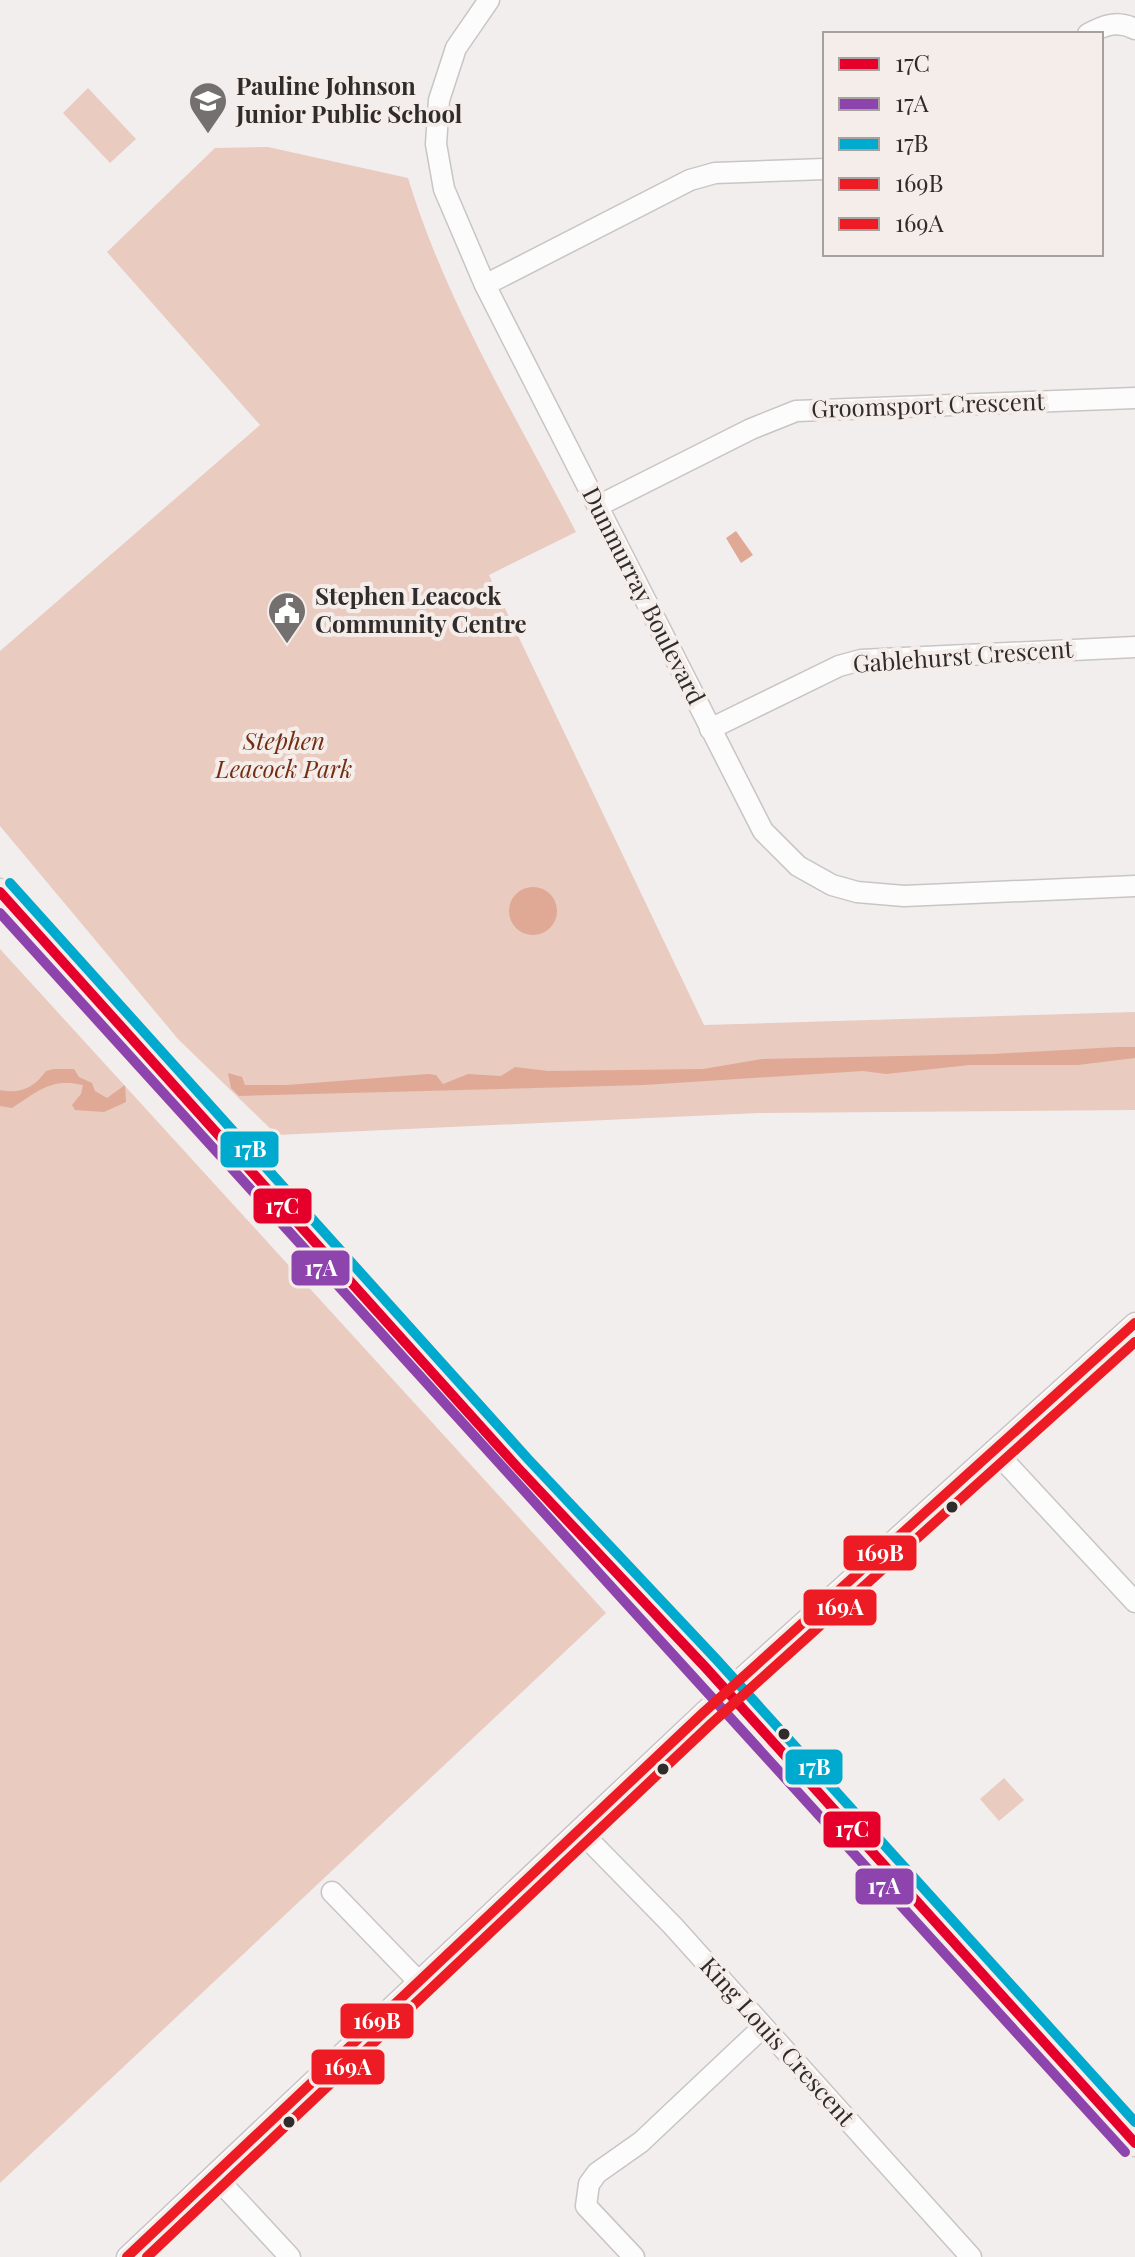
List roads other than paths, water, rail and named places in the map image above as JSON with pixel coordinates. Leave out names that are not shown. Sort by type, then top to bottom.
[{"type":"main road","points":[[0,892],[518,1468],[727,1692],[1135,2143]]},
{"type":"street","name":"Dunmurray Boulevard","points":[[489,0],[456,48],[439,100],[436,129],[444,189],[485,285],[763,831],[798,866],[832,885],[857,892],[904,896],[1135,886]]},
{"type":"street","points":[[1092,32],[1106,24],[1127,25],[1135,29]]},
{"type":"street","points":[[485,285],[690,180],[715,173],[823,169]]},
{"type":"street","name":"Groomsport Crescent","points":[[598,506],[751,429],[796,411],[1135,398]]},
{"type":"street","name":"Gablehurst Crescent","points":[[710,729],[839,666],[861,660],[1135,647]]},
{"type":"street","points":[[127,2257],[727,1692],[1135,1323]]},
{"type":"street","points":[[994,1450],[1135,1602]]},
{"type":"street","name":"King Louis Crescent","points":[[580,1831],[673,1926],[971,2257]]},
{"type":"street","points":[[332,1892],[419,1982]]},
{"type":"street","points":[[634,2257],[586,2206],[589,2184],[597,2173],[641,2142],[763,2027]]},
{"type":"street","points":[[214,2175],[290,2257]]},
{"type":"place","name":"Pauline Johnson Junior Public School","points":[[208,135]]},
{"type":"place","name":"Stephen Leacock Community Centre","points":[[287,645]]},
{"type":"park label","name":"Stephen Leacock Park","points":[[284,756]]}]
